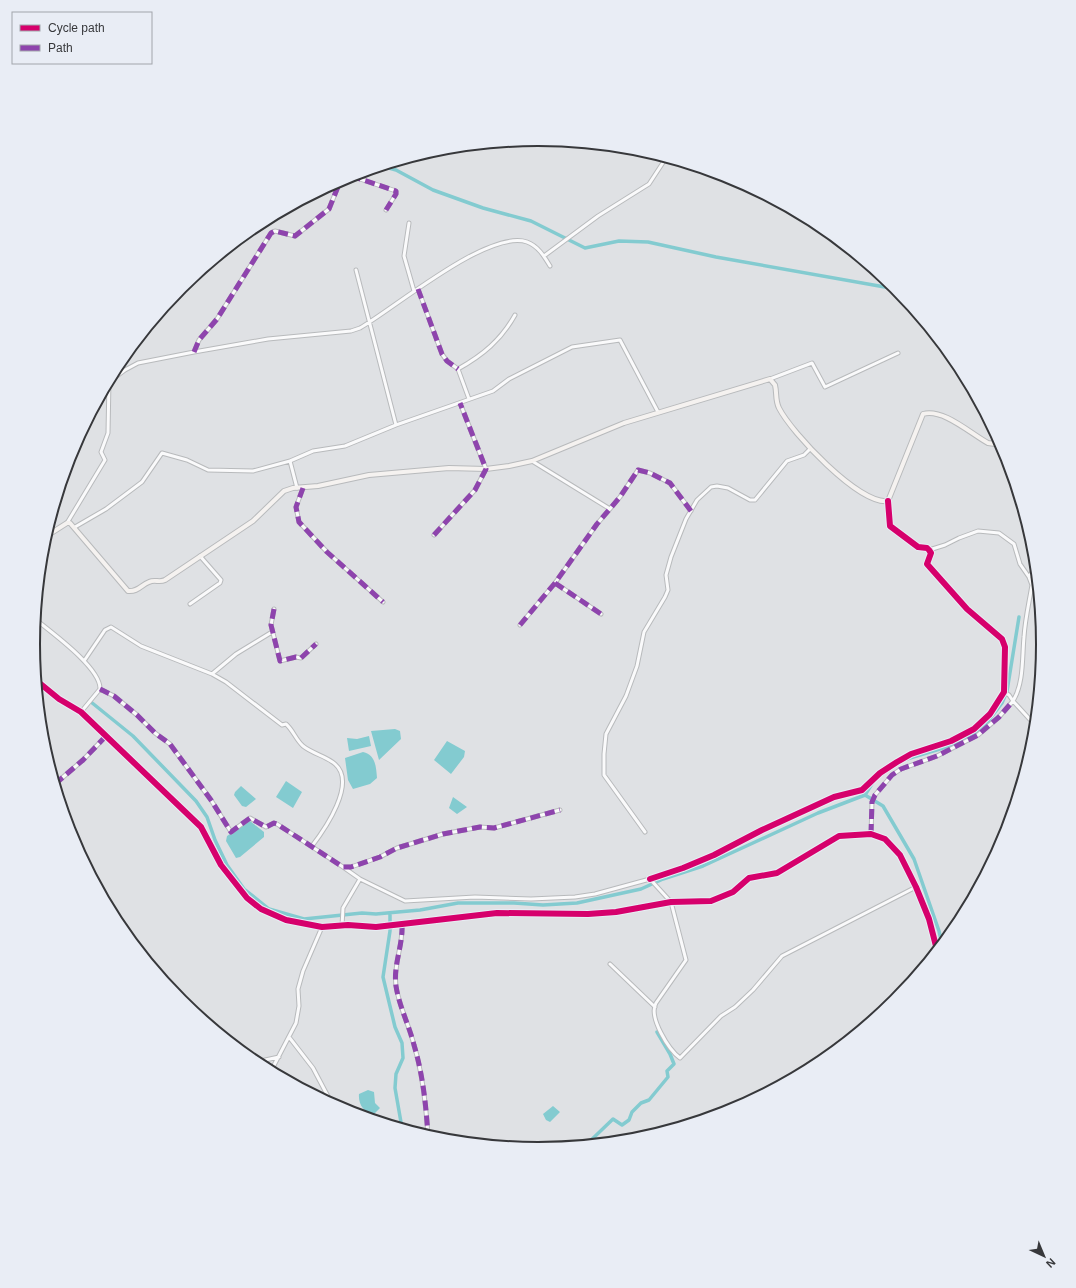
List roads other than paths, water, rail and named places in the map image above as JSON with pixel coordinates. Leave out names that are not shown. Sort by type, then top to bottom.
[{"type":"main road","points":[[53,532],[67,523],[75,527],[128,591],[136,590],[150,581],[160,583],[253,521],[284,491],[369,475],[448,468],[486,469],[532,461],[624,423],[658,412],[692,404],[770,379],[775,385],[775,397],[778,407],[787,422],[810,449],[848,484],[863,494],[881,500],[888,501],[923,414],[927,412],[946,418],[988,443],[994,444]]},
{"type":"main road","points":[[42,685],[81,712],[201,827],[221,865],[247,898],[261,909],[286,920],[322,927],[388,926],[497,913],[588,914],[616,912],[671,902],[711,901],[733,892],[749,878],[777,873],[839,836],[871,834],[885,839],[898,851],[916,886],[929,919],[935,944]]},
{"type":"street","points":[[544,256],[598,216],[649,184],[663,162]]},
{"type":"street","points":[[360,179],[396,191],[396,194],[386,210]]},
{"type":"street","points":[[194,352],[199,340],[217,319],[271,233],[274,231],[293,237],[329,209],[337,188]]},
{"type":"street","points":[[409,223],[404,256],[414,291]]},
{"type":"street","points":[[120,374],[138,363],[194,352],[268,339],[351,331],[368,323],[414,291],[475,252],[497,245],[520,241],[528,242],[540,250],[550,266]]},
{"type":"street","points":[[356,270],[368,323],[396,425]]},
{"type":"street","points":[[418,289],[442,354],[447,362],[458,369],[469,399]]},
{"type":"street","points":[[458,369],[479,357],[498,340],[515,315]]},
{"type":"street","points":[[75,527],[106,509],[142,482],[162,453],[187,460],[208,470],[253,471],[290,461],[313,451],[345,446],[396,425],[493,391],[509,379],[572,347],[619,340],[658,412]]},
{"type":"street","points":[[770,379],[812,363],[825,386],[898,353]]},
{"type":"street","points":[[67,523],[105,460],[101,452],[108,433],[109,392]]},
{"type":"street","points":[[434,535],[475,490],[486,469],[460,403]]},
{"type":"street","points":[[644,832],[604,775],[604,754],[606,734],[637,666],[644,632],[668,590],[666,575],[671,557],[691,511],[704,492],[711,487],[717,486],[728,488],[750,500],[755,500],[787,461],[804,455],[810,449]]},
{"type":"street","points":[[290,461],[298,488]]},
{"type":"street","points":[[532,461],[610,509]]},
{"type":"street","points":[[520,625],[555,583],[638,470],[670,483],[691,511]]},
{"type":"street","points":[[303,488],[296,506],[299,522],[327,552],[383,602]]},
{"type":"street","points":[[871,834],[872,802],[875,795],[892,775],[901,769],[937,756],[978,735],[999,717],[1013,701],[1017,692],[1024,652],[1024,638],[1032,585],[1029,577],[1020,564],[1014,544],[999,533],[978,531],[930,550],[918,547],[892,529],[889,522],[888,501]]},
{"type":"street","points":[[100,689],[114,696],[137,715],[155,734],[170,744],[231,832],[250,818],[253,818],[266,827],[274,823],[277,824],[360,879],[405,901],[475,897],[531,899],[575,897],[595,894],[651,880],[683,868],[714,855],[762,830],[834,797],[862,790],[880,773],[897,762],[911,754],[951,741],[974,729],[990,714],[1005,693],[1005,647],[1002,639],[967,609],[927,564],[930,550]]},
{"type":"street","points":[[190,604],[220,583],[221,580],[200,556]]},
{"type":"street","points":[[555,583],[601,614]]},
{"type":"street","points":[[274,609],[271,625],[281,661],[296,657],[301,658],[316,644]]},
{"type":"street","points":[[41,624],[92,669],[100,684],[100,689],[81,712]]},
{"type":"street","points":[[84,661],[105,630],[111,627],[141,646],[212,674],[282,725],[286,724],[290,727],[302,745],[335,764],[340,771],[343,782],[341,794],[326,825],[312,846]]},
{"type":"street","points":[[212,674],[236,654],[272,632]]},
{"type":"street","points":[[1005,693],[1009,695],[1030,720]]},
{"type":"street","points":[[59,780],[83,760],[106,736]]},
{"type":"street","points":[[343,867],[351,867],[380,857],[397,848],[443,834],[480,827],[494,828],[560,810]]},
{"type":"street","points":[[342,926],[344,908],[360,879]]},
{"type":"street","points":[[651,880],[671,902],[686,960],[655,1006]]},
{"type":"street","points":[[610,964],[655,1006],[658,1026],[673,1052],[680,1058],[721,1016],[735,1007],[753,990],[782,956],[916,886]]},
{"type":"street","points":[[400,925],[401,943],[395,968],[395,976],[398,995],[414,1043],[422,1077],[427,1129]]},
{"type":"street","points":[[274,1066],[296,1023],[299,1006],[298,989],[303,971],[322,927]]},
{"type":"street","points":[[289,1037],[313,1068],[327,1095]]},
{"type":"street","points":[[265,1060],[279,1057]]},
{"type":"water","points":[[395,729],[400,731],[401,739],[379,760],[371,731]]},
{"type":"water","points":[[369,736],[371,746],[349,751],[347,738],[357,739]]},
{"type":"water","points":[[447,741],[465,751],[464,757],[451,774],[434,760]]},
{"type":"water","points":[[363,752],[371,756],[373,759],[376,766],[377,778],[370,784],[353,789],[348,780],[345,758]]},
{"type":"water","points":[[286,781],[302,792],[293,808],[276,797]]},
{"type":"water","points":[[241,786],[256,799],[246,807],[242,806],[234,795]]},
{"type":"water","points":[[453,797],[467,807],[457,814],[449,808]]},
{"type":"water","points":[[250,821],[264,832],[264,837],[240,857],[236,858],[226,841],[227,836]]},
{"type":"water","points":[[368,1090],[374,1092],[375,1103],[380,1108],[374,1114],[367,1112],[362,1107],[359,1094]]},
{"type":"water","points":[[553,1106],[560,1112],[550,1122],[546,1120],[543,1114]]},
{"type":"waterway","points":[[390,168],[433,190],[483,208],[531,221],[585,248],[619,241],[648,242],[716,257],[884,287]]},
{"type":"waterway","points":[[91,702],[133,736],[196,801],[207,817],[215,840],[227,865],[244,889],[269,909],[304,919],[362,913],[376,914],[420,910],[458,903],[514,903],[543,905],[577,903],[641,889],[663,879],[703,866],[818,813],[865,795],[875,779],[900,761],[963,742],[986,724],[1002,703],[1007,691],[1019,617]]},
{"type":"waterway","points":[[865,795],[883,806],[914,859],[940,937]]},
{"type":"waterway","points":[[390,913],[390,931],[383,977],[395,1027],[402,1043],[403,1058],[396,1074],[395,1088],[401,1123]]},
{"type":"waterway","points":[[592,1139],[613,1119],[622,1125],[629,1120],[632,1112],[641,1103],[649,1100],[668,1077],[667,1071],[674,1064],[657,1032]]}]
